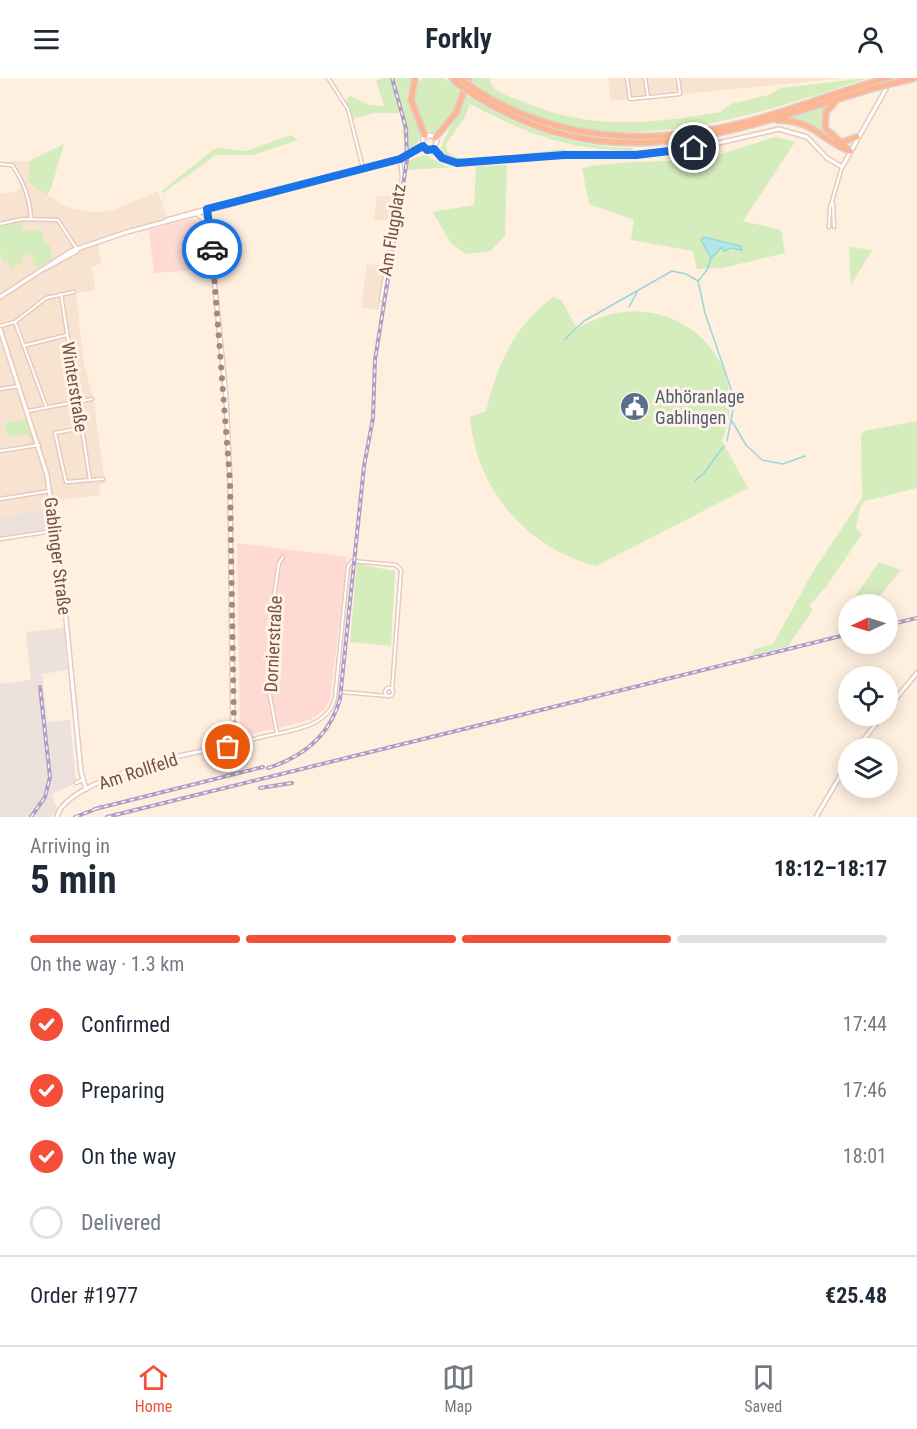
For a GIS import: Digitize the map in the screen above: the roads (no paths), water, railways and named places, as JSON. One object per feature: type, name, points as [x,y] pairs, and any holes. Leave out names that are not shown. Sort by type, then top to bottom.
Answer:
[{"type":"highway","points":[[420,78],[414,80],[411,103],[425,136]]},
{"type":"highway","points":[[435,138],[456,113],[469,78]]},
{"type":"highway","points":[[475,92],[518,113],[563,129],[601,136],[648,138],[693,133],[742,123],[889,78]]},
{"type":"highway","points":[[455,80],[503,112],[539,128],[573,137],[610,142],[685,140],[774,120],[837,99],[915,78]]},
{"type":"highway","points":[[837,99],[826,112],[824,124],[830,135],[849,151]]},
{"type":"highway","points":[[774,120],[793,121],[810,126],[849,151]]},
{"type":"highway","points":[[841,142],[857,137]]},
{"type":"street","points":[[328,78],[348,109],[363,168]]},
{"type":"street","points":[[627,78],[630,99],[680,94],[678,78]]},
{"type":"street","points":[[645,78],[648,97]]},
{"type":"street","points":[[831,227],[832,201],[842,167],[886,89]]},
{"type":"street","points":[[434,149],[442,158],[457,163],[556,156],[636,155],[702,146],[783,129],[807,138],[827,158],[842,167]]},
{"type":"street","points":[[425,136],[435,138],[437,145],[434,149],[427,150],[423,146],[422,139],[425,136]]},
{"type":"street","points":[[0,296],[71,251],[206,209],[400,159],[423,146]]},
{"type":"street","name":"Am Flugplatz","points":[[381,300],[402,178],[400,159]]},
{"type":"street","points":[[0,164],[10,163],[24,185],[30,202],[31,219]]},
{"type":"street","points":[[165,221],[206,209]]},
{"type":"street","points":[[206,209],[228,444],[234,726],[237,737],[242,743]]},
{"type":"street","points":[[193,214],[202,216],[209,223]]},
{"type":"street","points":[[0,224],[31,219],[58,220],[77,250]]},
{"type":"street","points":[[0,328],[15,322],[36,304],[61,294],[74,292]]},
{"type":"street","name":"Winterstraße","points":[[61,294],[90,480]]},
{"type":"street","points":[[15,322],[46,406]]},
{"type":"street","name":"Gablinger Straße","points":[[0,328],[39,445],[50,491],[82,780],[86,789]]},
{"type":"street","points":[[23,346],[67,335]]},
{"type":"street","points":[[0,389],[19,386]]},
{"type":"street","points":[[28,411],[92,399]]},
{"type":"street","points":[[82,428],[55,434],[66,482],[103,479]]},
{"type":"street","points":[[0,451],[39,445]]},
{"type":"street","points":[[0,499],[50,491]]},
{"type":"street","points":[[0,540],[56,531]]},
{"type":"street","name":"Dornierstraße","points":[[277,733],[269,691],[274,639],[274,596],[279,563],[283,557]]},
{"type":"street","points":[[250,740],[237,737],[227,743],[229,748],[237,750],[242,743],[250,740],[318,721],[333,704],[348,566],[355,560],[396,566],[401,570],[392,695],[342,692]]},
{"type":"street","points":[[898,696],[917,673]]},
{"type":"street","points":[[388,696],[386,689],[392,679]]},
{"type":"street","points":[[372,695],[386,689],[392,690]]},
{"type":"street","points":[[865,738],[874,726]]},
{"type":"street","name":"Am Rollfeld","points":[[218,748],[227,743]]},
{"type":"street","name":"Am Rollfeld","points":[[57,817],[65,806],[86,789],[126,771],[218,748],[229,748]]},
{"type":"street","points":[[76,783],[82,780]]},
{"type":"street","points":[[816,817],[838,780]]},
{"type":"water","points":[[704,237],[741,246],[742,250],[731,248],[724,251],[722,247],[711,258],[701,240]]},
{"type":"waterway","points":[[698,281],[707,270],[711,258]]},
{"type":"waterway","points":[[564,340],[584,321],[672,271],[686,274],[698,281],[705,313],[732,392],[733,410],[727,441]]},
{"type":"waterway","points":[[629,307],[637,292]]},
{"type":"waterway","points":[[732,421],[746,445],[762,460],[783,464],[805,456]]},
{"type":"waterway","points":[[694,482],[704,473],[724,446]]},
{"type":"railway","points":[[268,768],[293,758],[313,743],[329,723],[340,699],[364,466],[373,418],[375,360],[407,160],[406,128],[392,78]]},
{"type":"railway","points":[[898,623],[917,618]]},
{"type":"railway","points":[[107,817],[838,637]]},
{"type":"railway","points":[[31,817],[45,797],[50,777],[40,687]]},
{"type":"railway","points":[[95,809],[263,767]]},
{"type":"railway","points":[[260,788],[292,783]]},
{"type":"railway","points":[[75,817],[101,807]]},
{"type":"place","name":"Abhöranlage Gablingen","points":[[634,406]]}]
